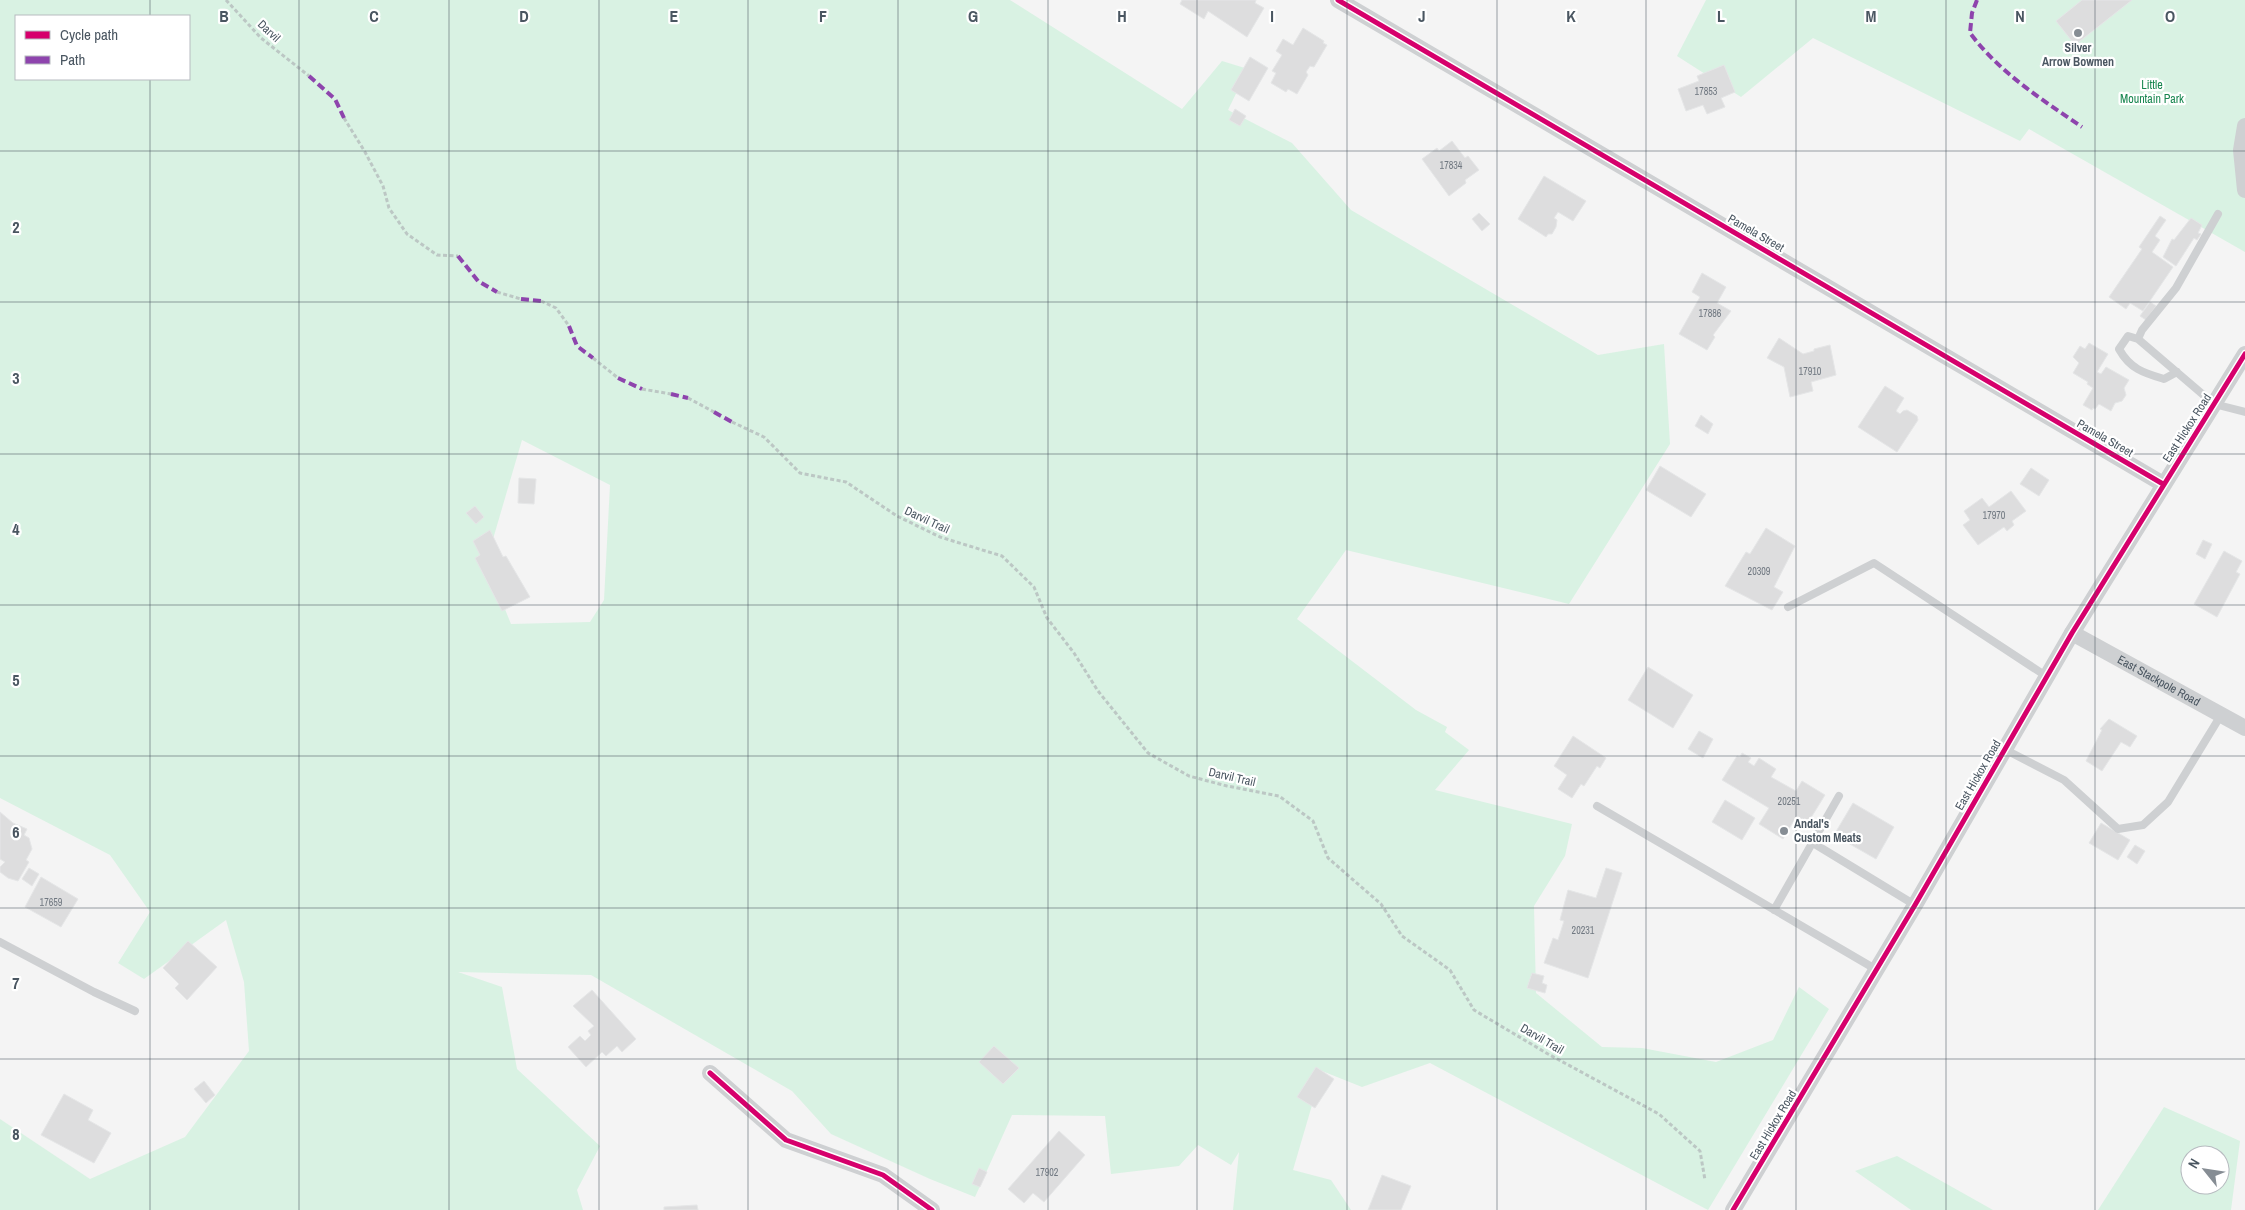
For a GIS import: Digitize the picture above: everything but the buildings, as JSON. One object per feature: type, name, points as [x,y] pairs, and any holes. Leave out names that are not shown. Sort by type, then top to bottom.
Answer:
[{"type":"street","name":"Pamela Street","points":[[1338,0],[2163,484]]},
{"type":"street","points":[[2245,126],[2241,150],[2245,190]]},
{"type":"street","name":"East Hickox Road","points":[[1733,1210],[1915,905],[2046,676],[2245,354]]},
{"type":"street","name":"East Stackpole Road","points":[[2072,633],[2245,728]]},
{"type":"street","points":[[710,1073],[786,1140],[884,1175],[932,1210]]},
{"type":"lane","points":[[2138,339],[2142,330],[2176,288],[2218,214]]},
{"type":"lane","points":[[2177,372],[2164,379],[2145,373],[2126,362],[2119,350],[2123,340],[2128,336],[2138,339],[2177,372],[2214,404],[2245,412]]},
{"type":"lane","points":[[1788,607],[1874,563],[2046,676]]},
{"type":"lane","points":[[2004,749],[2064,780],[2118,829],[2143,825],[2168,802],[2221,715]]},
{"type":"lane","points":[[1774,910],[1838,796]]},
{"type":"lane","points":[[1597,806],[1876,970]]},
{"type":"lane","points":[[1813,843],[1915,905]]},
{"type":"lane","points":[[0,942],[94,992],[135,1011]]},
{"type":"path","points":[[344,118],[378,177],[389,208],[407,234],[437,255],[458,256]]},
{"type":"path","points":[[497,292],[521,299]]},
{"type":"path","points":[[541,301],[556,308],[568,326]]},
{"type":"path","points":[[593,358],[618,378]]},
{"type":"path","points":[[642,389],[671,394]]},
{"type":"path","points":[[688,398],[714,412]]},
{"type":"green space","points":[[0,0],[1010,0],[1182,109],[1222,61],[1248,69],[1228,110],[1292,143],[1351,210],[1598,355],[1664,344],[1670,444],[1569,604],[1346,550],[1297,619],[1416,710],[1447,727],[1445,732],[1469,750],[1435,790],[1572,824],[1565,856],[1534,906],[1536,993],[1602,1047],[1642,1048],[1716,1062],[1773,1040],[1799,987],[1829,1009],[1708,1210],[1430,1063],[1362,1087],[1322,1071],[1293,1170],[1331,1180],[1351,1210],[1233,1210],[1239,1152],[1231,1165],[1198,1145],[1179,1166],[1111,1174],[1105,1116],[1012,1115],[975,1197],[930,1179],[831,1134],[792,1091],[591,975],[458,972],[502,987],[517,1069],[600,1146],[577,1190],[583,1210],[0,1210],[0,1119],[90,1179],[185,1137],[249,1051],[244,982],[226,920],[144,979],[118,963],[150,912],[110,855],[0,798]],"holes":[[[522,440],[610,485],[604,600],[590,622],[511,624],[486,563]]]},
{"type":"green space","name":"Little Mountain Park","points":[[1706,0],[2245,0],[2245,252],[2029,129],[2020,141],[1813,38],[1741,97],[1677,56]]},
{"type":"green space","points":[[2164,1107],[2240,1141],[2231,1210],[2098,1210]]},
{"type":"green space","points":[[1897,1156],[1993,1210],[1911,1210],[1855,1171]]},
{"type":"marked path","points":[[1977,0],[1972,13],[1970,33],[1994,61],[2022,85],[2082,127]]},
{"type":"marked path","points":[[309,76],[335,99],[344,118]]},
{"type":"marked path","points":[[458,256],[478,281],[497,292]]},
{"type":"marked path","points":[[521,299],[541,301]]},
{"type":"marked path","points":[[569,326],[577,346],[593,358]]},
{"type":"marked path","points":[[618,378],[642,389]]},
{"type":"marked path","points":[[671,394],[688,398]]},
{"type":"marked path","points":[[714,412],[732,422]]},
{"type":"cycle path","points":[[1338,0],[2163,484]]},
{"type":"cycle path","points":[[1733,1210],[1915,905],[2072,633],[2245,354]]},
{"type":"cycle path","points":[[710,1073],[786,1140],[883,1175],[932,1210]]},
{"type":"place","name":"Silver Arrow Bowmen","points":[[2078,33]]},
{"type":"place","name":"Andal's Custom Meats","points":[[1784,831]]}]
